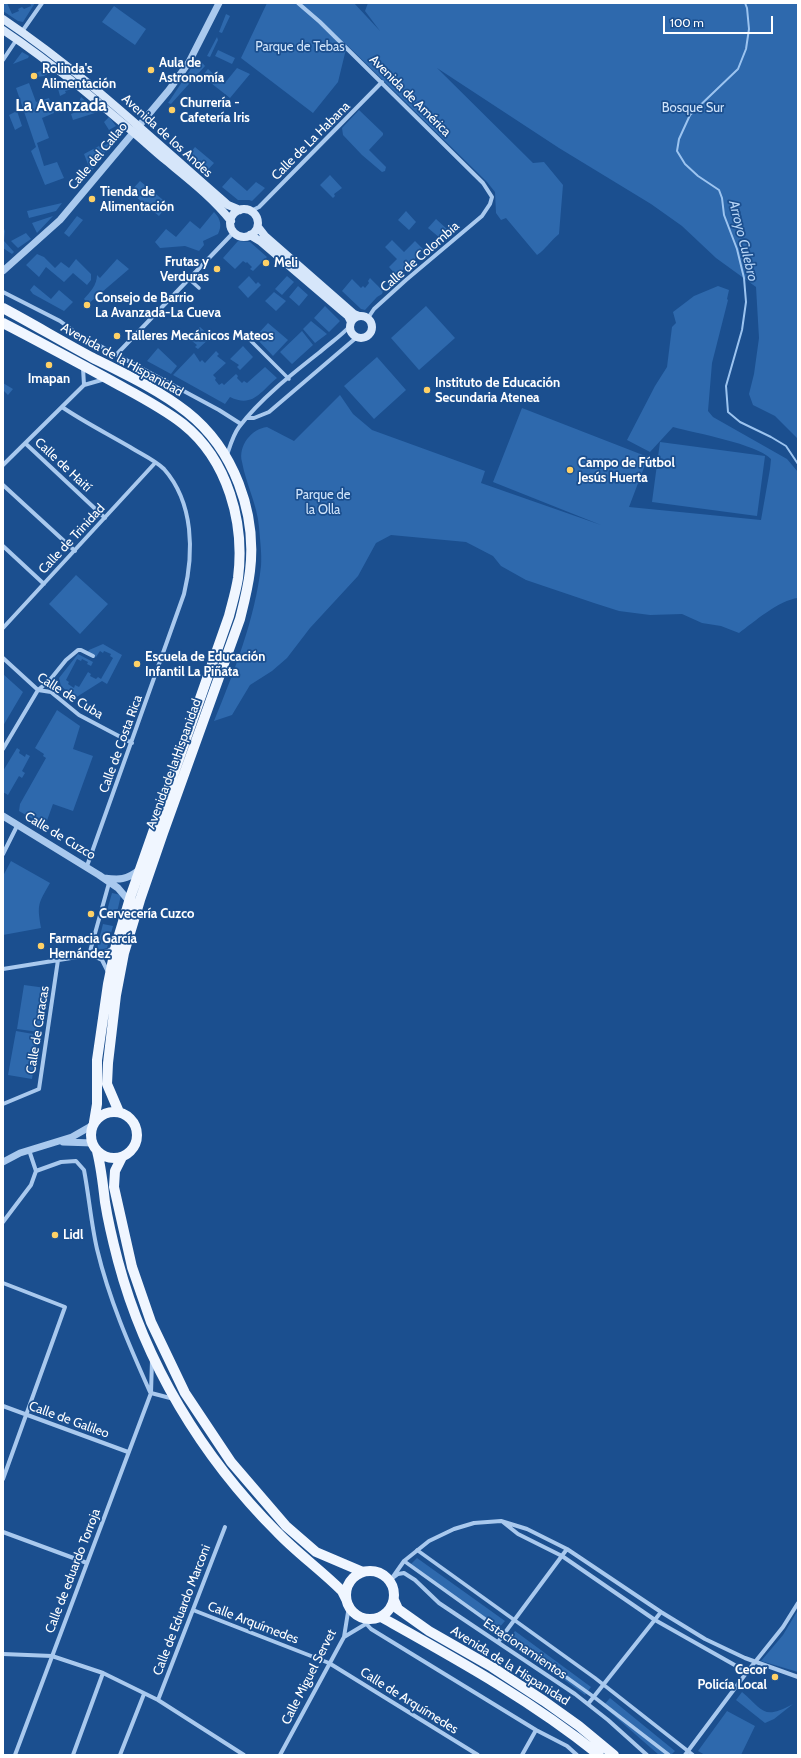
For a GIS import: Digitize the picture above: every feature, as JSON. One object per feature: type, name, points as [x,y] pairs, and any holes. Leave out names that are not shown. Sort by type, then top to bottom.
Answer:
[{"type":"main road","name":"Avenida de los Andes","points":[[3,20],[22,32],[76,73],[139,125],[228,205],[240,210]]},
{"type":"main road","name":"Avenida de los Andes","points":[[3,30],[49,62],[133,132],[216,204],[231,221]]},
{"type":"main road","points":[[240,210],[251,211],[257,218],[258,226],[265,236],[350,310],[359,316],[368,318],[372,324],[371,331],[365,337],[357,337],[351,332],[351,324],[348,316],[260,241],[250,235],[242,236],[234,232],[231,221],[232,216],[240,210]]},
{"type":"main road","points":[[250,235],[258,226]]},
{"type":"main road","name":"Avenida de la Hispanidad","points":[[3,308],[172,401],[206,429],[216,440],[227,458],[240,485],[249,529],[250,570],[240,619],[140,900],[123,958],[111,1027],[107,1084],[119,1112]]},
{"type":"main road","points":[[351,324],[359,316]]},
{"type":"main road","name":"Avenida de la Hispanidad","points":[[3,323],[170,414],[198,438],[216,462],[228,486],[235,513],[239,538],[238,578],[229,616],[139,870],[116,945],[97,1060],[97,1104],[94,1124]]},
{"type":"main road","points":[[95,1147],[109,1157],[122,1156],[129,1153],[134,1147],[138,1133],[132,1119],[126,1114],[119,1112],[105,1113],[94,1124],[91,1134],[118,1260],[138,1321],[152,1354],[176,1399],[222,1470],[249,1502],[277,1533],[342,1591],[348,1603],[370,1621],[391,1607],[394,1600],[394,1590],[390,1581],[382,1575],[373,1572],[363,1572],[316,1552],[286,1526],[231,1462],[185,1393],[151,1322],[132,1268],[114,1187],[116,1171],[122,1156]]},
{"type":"main road","points":[[348,1603],[347,1588],[353,1578],[363,1572]]},
{"type":"main road","name":"Avenida de la Hispanidad","points":[[394,1600],[398,1609],[429,1631],[492,1667],[544,1701],[579,1726],[614,1755]]},
{"type":"main road","name":"Avenida de la Hispanidad","points":[[370,1621],[495,1682],[537,1709],[598,1755]]},
{"type":"street","points":[[3,60],[42,3]]},
{"type":"street","name":"Calle del Callao","points":[[3,271],[60,220],[169,90],[189,62],[220,3]]},
{"type":"street","name":"Avenida de América","points":[[298,3],[320,22],[382,82],[483,183],[492,197],[486,212]]},
{"type":"street","name":"Calle de La Habana","points":[[251,211],[259,207],[382,82]]},
{"type":"street","name":"Calle de Colombia","points":[[368,318],[374,309],[406,280],[486,212]]},
{"type":"street","points":[[116,355],[234,232]]},
{"type":"street","points":[[189,279],[199,288]]},
{"type":"street","name":"Avenida de la Hispanidad","points":[[3,292],[60,321],[76,333],[219,410],[241,424]]},
{"type":"street","points":[[227,458],[232,438],[253,410],[288,379],[344,334],[351,324]]},
{"type":"street","points":[[244,334],[288,379]]},
{"type":"street","points":[[248,418],[254,418],[269,412],[357,337]]},
{"type":"street","points":[[80,364],[84,373],[84,385]]},
{"type":"street","points":[[3,465],[84,385],[107,379]]},
{"type":"street","name":"Calle de Costa Rica","points":[[62,407],[155,463],[164,470],[185,506],[191,541],[188,578],[179,612],[87,866]]},
{"type":"street","name":"Calle de Haití","points":[[25,442],[105,518]]},
{"type":"street","name":"Calle de Trinidad","points":[[3,628],[76,551],[155,463]]},
{"type":"street","points":[[3,485],[76,551]]},
{"type":"street","points":[[3,546],[44,584]]},
{"type":"street","points":[[3,749],[38,690],[49,681],[66,660],[78,650],[82,650],[93,656]]},
{"type":"street","name":"Calle de Cuba","points":[[3,658],[38,690],[51,692],[78,715],[132,743]]},
{"type":"street","name":"Calle de Cuzco","points":[[3,816],[87,866],[121,892],[129,901]]},
{"type":"street","points":[[3,854],[18,824]]},
{"type":"street","points":[[89,955],[107,881],[131,877],[139,870]]},
{"type":"street","points":[[3,969],[108,951],[116,945]]},
{"type":"street","points":[[89,955],[102,960],[110,975]]},
{"type":"street","name":"Calle de Caracas","points":[[3,1104],[39,1088],[58,960]]},
{"type":"street","points":[[3,1162],[20,1153],[72,1137],[94,1124]]},
{"type":"street","points":[[53,1142],[95,1147]]},
{"type":"street","points":[[3,1222],[31,1185],[36,1170],[29,1150]]},
{"type":"street","points":[[36,1170],[62,1162],[76,1161],[84,1170],[97,1247],[110,1293],[127,1341],[151,1393],[176,1399]]},
{"type":"street","points":[[3,1283],[65,1307],[3,1479]]},
{"type":"street","name":"Calle de eduardo Torroja","points":[[15,1755],[151,1393],[152,1354]]},
{"type":"street","name":"Calle de Galileo","points":[[3,1406],[26,1416],[128,1452]]},
{"type":"street","points":[[501,1521],[518,1534],[562,1556],[655,1620],[747,1672]]},
{"type":"street","points":[[390,1581],[404,1561],[429,1541],[454,1529],[474,1523],[501,1521],[527,1529],[567,1549],[661,1612],[705,1638],[745,1658],[798,1677]]},
{"type":"street","name":"Calle de Eduardo Marconi","points":[[158,1700],[225,1527]]},
{"type":"street","points":[[3,1532],[87,1564]]},
{"type":"street","points":[[498,1642],[567,1549]]},
{"type":"street","points":[[417,1550],[604,1684],[686,1753],[693,1755]]},
{"type":"street","points":[[404,1561],[594,1697],[669,1755]]},
{"type":"street","name":"Estacionamientos","points":[[390,1581],[398,1574],[404,1574],[415,1580],[439,1603],[588,1704],[647,1755]]},
{"type":"street","name":"Calle Miguel Servet","points":[[280,1755],[344,1637],[348,1603]]},
{"type":"street","points":[[686,1753],[747,1672],[783,1628],[798,1603]]},
{"type":"street","name":"Calle Arquímedes","points":[[193,1610],[329,1663]]},
{"type":"street","points":[[588,1704],[661,1612]]},
{"type":"street","points":[[344,1637],[370,1621],[536,1730],[567,1746],[577,1755]]},
{"type":"street","points":[[3,1654],[52,1656],[104,1673],[158,1700],[244,1755]]},
{"type":"street","name":"Calle de Arquímedes","points":[[329,1663],[478,1755]]},
{"type":"street","points":[[73,1755],[104,1673]]},
{"type":"street","points":[[120,1755],[144,1694]]},
{"type":"street","points":[[522,1755],[536,1730]]},
{"type":"green space","points":[[3,3],[7,3],[12,14],[19,11],[18,9],[22,7],[24,9],[31,6],[30,3],[35,3],[23,22],[18,21],[3,11]]},
{"type":"green space","name":"Bosque Sur","points":[[267,3],[354,3],[380,31],[365,11],[368,3],[798,3],[798,439],[775,416],[753,405],[749,394],[754,374],[759,338],[756,287],[716,258],[682,226],[651,204],[559,148],[437,68],[533,163],[544,162],[563,185],[559,234],[537,255],[506,218],[501,220],[496,213],[495,192],[487,182],[347,45],[338,82],[313,113],[241,58]]},
{"type":"green space","points":[[114,6],[146,29],[135,45],[102,22]]},
{"type":"green space","points":[[226,14],[230,16],[222,33],[219,32]]},
{"type":"green space","points":[[217,37],[218,40],[210,57],[207,56]]},
{"type":"green space","points":[[218,50],[235,58],[232,64],[215,56]]},
{"type":"green space","points":[[22,52],[29,56],[28,58],[13,64]]},
{"type":"green space","points":[[198,58],[205,66],[171,104],[168,103]]},
{"type":"green space","points":[[47,68],[51,72],[44,76],[37,77],[36,73]]},
{"type":"green space","points":[[237,68],[250,74],[230,98],[202,76],[208,69],[224,84]]},
{"type":"green space","points":[[66,82],[72,89],[65,91],[66,93],[60,96],[57,85]]},
{"type":"green space","points":[[29,83],[36,102],[49,98],[54,113],[42,118],[49,138],[37,143],[44,166],[57,162],[64,178],[45,185],[31,151],[36,147],[16,88]]},
{"type":"green space","points":[[81,97],[98,112],[73,120],[71,114],[83,109],[79,102]]},
{"type":"green space","points":[[359,110],[383,133],[383,135],[369,150],[386,167],[385,171],[382,172],[362,155],[343,135],[342,128]]},
{"type":"green space","points":[[17,111],[22,126],[15,130],[9,115]]},
{"type":"green space","points":[[109,117],[116,126],[109,130],[104,122]]},
{"type":"green space","points":[[117,130],[122,132],[110,150],[102,146],[108,144],[111,139],[109,134]]},
{"type":"green space","points":[[99,146],[106,151],[91,172],[84,154]]},
{"type":"green space","points":[[195,147],[214,163],[205,173],[187,157]]},
{"type":"green space","points":[[330,175],[342,188],[334,194],[335,196],[333,198],[320,185]]},
{"type":"green space","points":[[231,177],[247,191],[256,182],[265,188],[252,201],[238,200],[222,187]]},
{"type":"green space","points":[[140,181],[168,204],[159,216],[130,192]]},
{"type":"green space","points":[[62,203],[56,211],[29,218],[27,211]]},
{"type":"green space","points":[[406,211],[416,222],[409,230],[398,220]]},
{"type":"green space","points":[[214,212],[220,225],[218,234],[203,241],[204,245],[199,251],[185,246],[160,248],[155,242],[166,229],[176,237],[190,221],[200,229]]},
{"type":"green space","points":[[53,216],[37,233],[32,223]]},
{"type":"green space","points":[[77,216],[83,220],[69,237],[64,233]]},
{"type":"green space","points":[[436,219],[448,230],[440,238],[428,228]]},
{"type":"green space","points":[[3,227],[5,231],[4,241],[14,252],[12,254],[3,248]]},
{"type":"green space","points":[[26,233],[31,239],[18,248],[11,241]]},
{"type":"green space","points":[[392,240],[404,252],[415,241],[424,250],[397,276],[389,267],[397,259],[385,247]]},
{"type":"green space","points":[[238,241],[250,242],[267,257],[253,271],[250,269],[252,267],[247,262],[246,263],[243,261],[235,269],[223,258]]},
{"type":"green space","points":[[37,254],[44,257],[55,268],[61,262],[69,268],[76,259],[91,274],[91,280],[87,285],[73,273],[64,282],[46,267],[39,277],[26,265]]},
{"type":"green space","points":[[117,259],[129,269],[88,304],[84,299],[91,291],[97,279],[97,275],[100,278]]},
{"type":"green space","points":[[249,276],[256,284],[258,282],[261,285],[248,298],[238,287]]},
{"type":"green space","points":[[287,276],[294,282],[282,295],[275,289]]},
{"type":"green space","points":[[370,278],[383,291],[382,294],[377,297],[365,310],[361,309],[342,291],[352,279],[361,288],[363,286],[365,288],[369,283],[368,281]]},
{"type":"green space","points":[[34,285],[51,299],[59,290],[73,302],[64,311],[33,294],[30,290]]},
{"type":"green space","points":[[298,286],[308,295],[299,306],[289,297]]},
{"type":"green space","name":"Parque de la Olla","points":[[718,286],[729,290],[728,300],[712,363],[708,411],[713,417],[787,459],[798,472],[798,598],[775,607],[739,633],[721,626],[702,623],[682,614],[650,615],[619,611],[594,603],[526,580],[501,566],[493,556],[466,542],[391,535],[376,543],[358,576],[310,628],[287,658],[272,671],[250,685],[232,715],[214,721],[243,645],[254,606],[261,566],[261,547],[258,519],[241,456],[244,444],[256,431],[267,427],[294,441],[340,395],[353,414],[372,430],[485,471],[481,483],[601,525],[493,482],[522,408],[648,457],[629,507],[761,520],[771,459],[764,454],[740,444],[673,427],[650,452],[627,440],[655,386],[667,367],[672,327],[676,323],[673,312],[694,296]]},
{"type":"green space","points":[[274,292],[286,301],[276,311],[265,301]]},
{"type":"green space","points":[[325,306],[340,321],[329,332],[314,318]]},
{"type":"green space","points":[[426,306],[455,338],[419,370],[391,338]]},
{"type":"green space","points":[[311,321],[327,334],[315,343],[303,329]]},
{"type":"green space","points":[[268,323],[288,340],[273,356],[255,337]]},
{"type":"green space","points":[[200,327],[211,337],[198,349],[195,347],[197,345],[188,338]]},
{"type":"green space","points":[[302,331],[313,345],[292,364],[280,352]]},
{"type":"green space","points":[[243,346],[253,357],[240,370],[237,367],[239,365],[230,359]]},
{"type":"green space","points":[[158,348],[177,366],[171,374],[147,361]]},
{"type":"green space","points":[[216,351],[219,354],[217,356],[226,363],[213,375],[219,385],[222,383],[224,385],[236,374],[238,376],[237,378],[242,383],[244,381],[247,383],[265,367],[277,378],[261,393],[250,400],[238,400],[230,397],[225,404],[173,375],[194,353],[200,362],[202,360],[205,363]]},
{"type":"green space","points":[[377,357],[406,390],[374,419],[344,386]]},
{"type":"green space","points":[[3,383],[13,389],[8,395],[3,390]]},
{"type":"green space","points":[[660,442],[765,456],[757,516],[652,502]]},
{"type":"green space","points":[[76,575],[108,604],[80,634],[49,604]]},
{"type":"green space","points":[[103,644],[122,655],[107,684],[102,681],[75,698],[61,686],[59,678],[78,654],[93,662],[91,666],[87,664],[88,662],[82,659],[81,661],[77,659],[66,680],[69,682],[68,684],[74,688],[75,685],[79,687],[88,672],[91,674],[90,676],[96,679],[98,677],[101,679],[113,658],[110,656],[111,654],[104,651],[103,653],[100,651],[96,657],[88,652],[89,650]]},
{"type":"green space","points":[[3,674],[23,692],[3,726]]},
{"type":"green space","points":[[57,710],[80,726],[73,749],[93,756],[73,811],[53,804],[45,826],[19,811],[20,804],[46,758],[43,756],[44,754],[35,748]]},
{"type":"green space","points":[[17,748],[20,750],[19,753],[25,757],[26,754],[30,756],[22,771],[25,773],[22,778],[19,776],[8,795],[3,792],[3,771]]},
{"type":"green space","points":[[11,861],[50,883],[41,900],[39,909],[41,928],[3,935],[3,876]]},
{"type":"green space","points":[[112,893],[121,895],[116,917],[106,914]]},
{"type":"green space","points":[[103,924],[113,926],[107,948],[100,950],[97,948]]},
{"type":"green space","points":[[24,985],[46,988],[39,1032],[17,1029]]},
{"type":"green space","points":[[16,1031],[39,1035],[32,1079],[8,1075]]},
{"type":"green space","points":[[417,1558],[505,1621],[498,1629],[409,1566]]},
{"type":"green space","points":[[798,1610],[798,1672],[761,1661],[783,1635]]},
{"type":"green space","points":[[515,1631],[591,1687],[585,1695],[509,1639]]},
{"type":"green space","points":[[742,1692],[764,1711],[775,1712],[793,1704],[774,1719],[765,1723],[736,1700]]},
{"type":"green space","points":[[610,1698],[675,1751],[671,1755],[659,1755],[603,1706]]},
{"type":"green space","points":[[727,1711],[755,1726],[741,1755],[705,1755],[698,1751]]},
{"type":"waterway","name":"Arroyo Culebro","points":[[745,3],[747,8],[749,29],[746,49],[738,69],[690,115],[679,139],[677,151],[685,164],[698,176],[719,190],[722,198],[724,215],[737,249],[744,278],[746,302],[742,330],[726,386],[728,412],[740,422],[786,446],[798,464]]},
{"type":"place","name":"Aula de Astronomía","points":[[151,70]]},
{"type":"place","name":"Rolinda's Alimentación","points":[[34,76]]},
{"type":"place","name":"Churrería - Cafetería Iris","points":[[172,110]]},
{"type":"place","name":"Tienda de Alimentación","points":[[92,199]]},
{"type":"place","name":"Meli","points":[[266,263]]},
{"type":"place","name":"Frutas y Verduras","points":[[217,269]]},
{"type":"place","name":"Consejo de Barrio La Avanzada-La Cueva","points":[[87,305]]},
{"type":"place","name":"Talleres Mecánicos Mateos","points":[[117,336]]},
{"type":"place","name":"Imapan","points":[[49,365]]},
{"type":"place","name":"Instituto de Educación Secundaria Atenea","points":[[427,390]]},
{"type":"place","name":"Campo de Fútbol Jesús Huerta","points":[[570,470]]},
{"type":"place","name":"Escuela de Educación Infantil La Piñata","points":[[137,664]]},
{"type":"place","name":"Cervecería Cuzco","points":[[91,914]]},
{"type":"place","name":"Farmacia García Hernández","points":[[41,946]]},
{"type":"place","name":"Lidl","points":[[55,1235]]},
{"type":"place","name":"Cecor Policía Local","points":[[775,1677]]},
{"type":"district","name":"La Avanzada","points":[[61,106]]},
{"type":"park label","name":"Parque de Tebas","points":[[300,47]]}]
